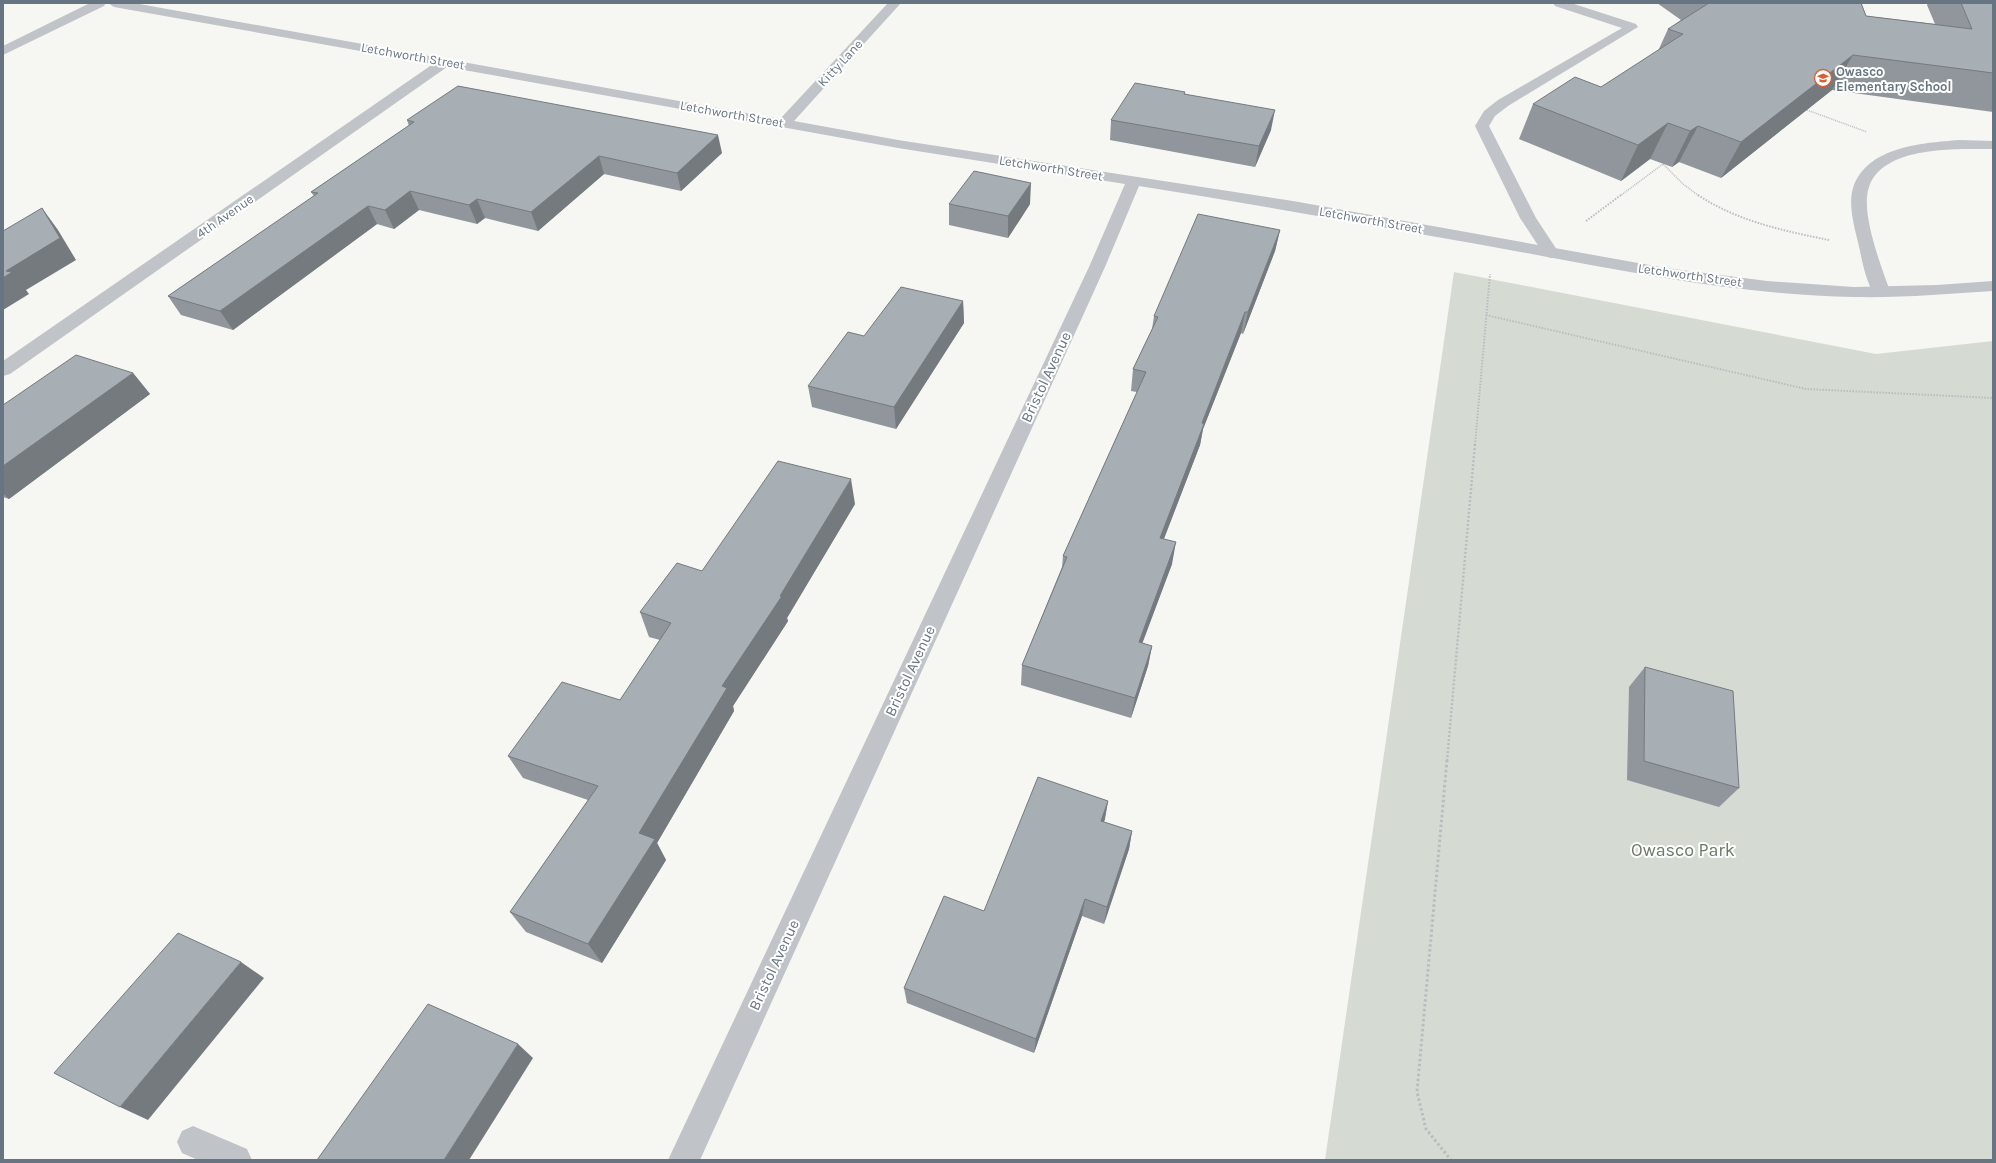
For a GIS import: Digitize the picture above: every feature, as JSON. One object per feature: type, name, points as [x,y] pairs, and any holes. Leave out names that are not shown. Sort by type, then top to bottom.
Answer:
[{"type":"street","points":[[3,51],[100,3]]},
{"type":"street","name":"Letchworth Street","points":[[114,3],[898,144],[1293,206],[1666,273],[1767,286],[1854,292],[1937,290],[1993,286]]},
{"type":"street","name":"Kitty Lane","points":[[784,123],[895,3]]},
{"type":"street","points":[[1551,253],[1528,218],[1486,137],[1482,126],[1489,114],[1503,103],[1632,27],[1559,3]]},
{"type":"street","name":"4th Avenue","points":[[3,370],[446,62]]},
{"type":"street","points":[[1881,291],[1865,243],[1860,202],[1860,188],[1866,175],[1880,164],[1897,154],[1919,148],[1959,144],[1993,145]]},
{"type":"street","name":"Bristol Avenue","points":[[684,1160],[1091,281],[1134,181]]},
{"type":"street","points":[[193,1142],[236,1160]]},
{"type":"path","points":[[1807,110],[1869,132]]},
{"type":"path","points":[[1586,221],[1663,164],[1683,184],[1708,201],[1740,217],[1784,231],[1831,241]]},
{"type":"path","points":[[1451,1160],[1426,1129],[1417,1092],[1491,268]]},
{"type":"path","points":[[1486,315],[1806,390],[1993,398]]},
{"type":"green space","name":"Owasco Park","points":[[1454,272],[1876,354],[1993,341],[1993,1160],[1325,1160]]},
{"type":"building","points":[[1709,3],[1861,3],[1866,16],[1972,29],[1961,3],[1993,3],[1993,73],[1853,55],[1741,142],[1698,126],[1690,131],[1668,123],[1638,145],[1533,104],[1575,77],[1601,87],[1683,34],[1668,29]]},
{"type":"building","points":[[1135,83],[1185,92],[1184,94],[1275,110],[1259,146],[1111,120]]},
{"type":"building","points":[[458,86],[718,135],[677,173],[599,156],[531,212],[477,199],[469,205],[410,191],[385,210],[368,206],[220,311],[168,296],[318,193],[311,192],[414,122],[407,120]]},
{"type":"building","points":[[974,171],[1031,183],[1008,216],[949,204]]},
{"type":"building","points":[[42,208],[60,238],[6,271],[12,272],[3,278],[3,231]]},
{"type":"building","points":[[1198,214],[1280,230],[1248,312],[1245,312],[1160,538],[1176,542],[1139,642],[1152,646],[1135,698],[1022,665],[1067,557],[1063,556],[1146,372],[1133,369],[1158,317],[1154,316]]},
{"type":"building","points":[[901,287],[963,301],[894,407],[808,386],[848,332],[864,336]]},
{"type":"building","points":[[76,355],[133,373],[3,466],[3,405]]},
{"type":"building","points":[[778,461],[851,479],[780,596],[782,596],[722,686],[727,688],[639,833],[655,839],[588,944],[510,912],[598,786],[508,756],[562,682],[620,700],[671,623],[640,612],[677,563],[702,571]]},
{"type":"building","points":[[1645,667],[1733,691],[1739,788],[1644,761]]},
{"type":"building","points":[[1038,777],[1108,801],[1101,821],[1132,831],[1107,907],[1085,899],[1036,1039],[904,988],[944,896],[984,911]]},
{"type":"building","points":[[178,933],[241,962],[120,1107],[54,1073]]},
{"type":"building","points":[[428,1004],[518,1044],[444,1160],[317,1160]]},
{"type":"place","name":"Owasco Elementary School","points":[[1823,78]]}]
